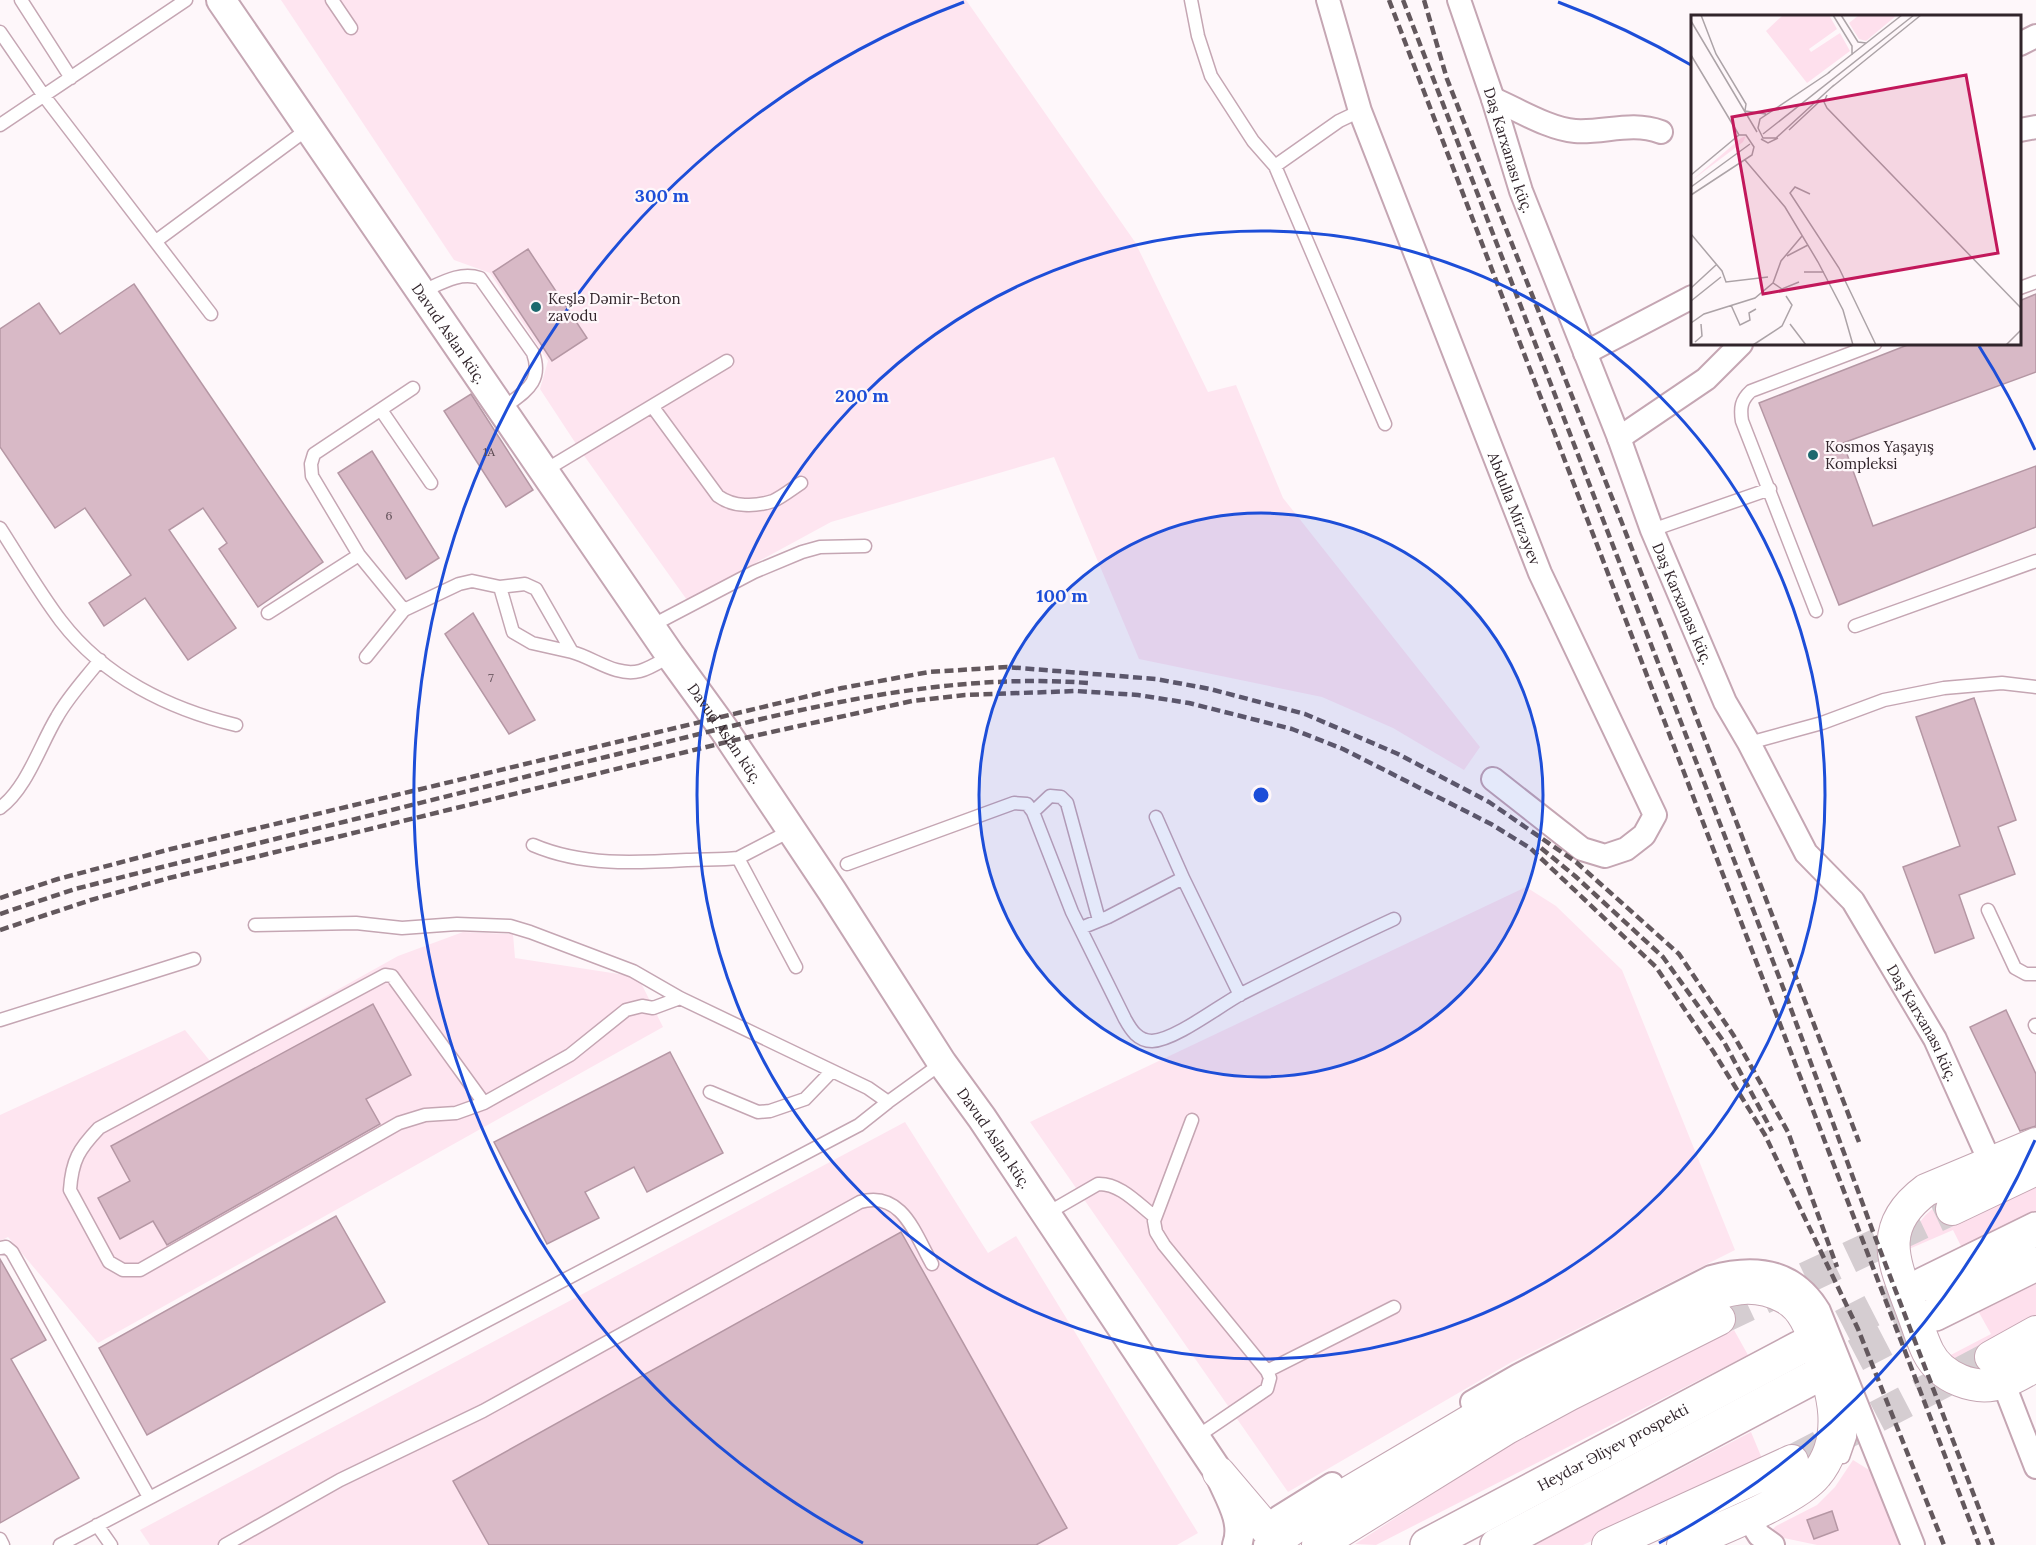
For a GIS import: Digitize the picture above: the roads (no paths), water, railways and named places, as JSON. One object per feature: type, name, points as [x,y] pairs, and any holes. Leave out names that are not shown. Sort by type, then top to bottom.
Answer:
[{"type":"highway","points":[[1924,1284],[2036,1229]]},
{"type":"highway","points":[[1935,1314],[2036,1264]]},
{"type":"highway","name":"Heydər Əliyev prospekti","points":[[1427,1545],[1799,1348]]},
{"type":"highway","points":[[1497,1545],[1810,1379]]},
{"type":"main road","points":[[2036,1144],[1939,1184],[1915,1199],[1900,1217],[1893,1249],[1896,1267],[1928,1353],[1941,1369],[1955,1379],[1967,1383],[1991,1385],[1997,1370],[2036,1332]]},
{"type":"main road","points":[[1952,1209],[2036,1169]]},
{"type":"main road","points":[[1219,1473],[1275,1544],[1316,1512],[1492,1408],[1697,1302],[1718,1292],[1734,1288],[1767,1290],[1785,1297],[1797,1307],[1811,1330],[1830,1381],[1835,1413],[1829,1452],[1811,1481],[1757,1522],[1683,1545]]},
{"type":"main road","points":[[1321,1542],[1507,1428],[1719,1319]]},
{"type":"main road","points":[[1997,1370],[2036,1365]]},
{"type":"main road","points":[[1608,1545],[1792,1461]]},
{"type":"street","name":"Davud Aslan küç.","points":[[221,0],[501,410],[723,728],[832,891],[942,1063],[982,1118],[1219,1473],[1236,1512],[1240,1533],[1237,1545]]},
{"type":"street","name":"Abdulla Mirzəyev","points":[[1328,0],[1360,111],[1539,573],[1655,815],[1644,835],[1626,849],[1605,856],[1582,849],[1493,779]]},
{"type":"street","name":"Daş Karxanası küç.","points":[[1459,0],[1521,191],[1619,438],[1652,530],[1725,702],[1806,853],[1853,902],[1935,1039],[1991,1164]]},
{"type":"street","points":[[2021,43],[2036,36]]},
{"type":"street","points":[[1493,99],[1557,127],[1573,131],[1632,127],[1649,128],[1661,132]]},
{"type":"street","points":[[2021,130],[2036,128]]},
{"type":"street","points":[[1585,353],[1691,298]]},
{"type":"street","points":[[1619,438],[1706,379],[1740,345]]},
{"type":"street","points":[[1275,1544],[1273,1531],[1275,1522],[1287,1511],[1519,1375],[1680,1292],[1719,1275],[1743,1270],[1770,1272],[1784,1277],[1804,1290],[1818,1311],[1913,1545]]},
{"type":"street","points":[[1997,1370],[2036,1467]]},
{"type":"street","points":[[1757,1522],[1763,1539],[1773,1545]]},
{"type":"lane","points":[[21,0],[71,78]]},
{"type":"lane","points":[[0,125],[186,0]]},
{"type":"lane","points":[[332,0],[351,28]]},
{"type":"lane","points":[[1191,0],[1198,36],[1211,76],[1253,141],[1275,165],[1385,424]]},
{"type":"lane","points":[[0,32],[44,96],[211,314]]},
{"type":"lane","points":[[1275,165],[1339,121],[1360,111]]},
{"type":"lane","points":[[156,241],[309,128]]},
{"type":"lane","points":[[421,292],[458,276],[473,276],[480,279],[532,353],[537,364],[537,374],[532,385],[501,410]]},
{"type":"lane","points":[[2021,287],[2036,282]]},
{"type":"lane","points":[[1816,611],[1742,421],[1740,409],[1744,397],[1751,391],[1872,345]]},
{"type":"lane","points":[[544,471],[727,361]]},
{"type":"lane","points":[[404,610],[358,555],[312,476],[311,464],[314,454],[412,388]]},
{"type":"lane","points":[[651,406],[718,496],[727,503],[740,505],[772,501],[801,483]]},
{"type":"lane","points":[[381,410],[431,483]]},
{"type":"lane","points":[[1652,530],[1770,489]]},
{"type":"lane","points":[[0,528],[62,622],[100,660],[141,690],[202,717],[236,725]]},
{"type":"lane","points":[[651,626],[754,572],[802,552],[820,548],[865,546]]},
{"type":"lane","points":[[268,613],[358,555]]},
{"type":"lane","points":[[1856,626],[2036,561]]},
{"type":"lane","points":[[366,657],[404,610],[459,584],[472,581],[500,587],[525,584],[536,589],[572,652]]},
{"type":"lane","points":[[500,587],[513,632],[532,642],[588,656],[610,667],[627,672],[646,669],[670,655]]},
{"type":"lane","points":[[0,808],[9,801],[37,757],[57,715],[100,660]]},
{"type":"lane","points":[[1749,743],[1822,723],[1884,700],[1944,688],[2002,683],[2036,687]]},
{"type":"lane","points":[[1034,812],[1050,796],[1061,797],[1067,803],[1099,920]]},
{"type":"lane","points":[[847,864],[1014,803],[1027,804],[1034,812],[1072,912],[1125,1019],[1140,1039],[1152,1041],[1167,1037],[1240,994],[1336,945],[1394,919]]},
{"type":"lane","points":[[1156,817],[1240,994]]},
{"type":"lane","points":[[533,845],[560,855],[604,861],[656,862],[738,858],[790,831]]},
{"type":"lane","points":[[738,858],[796,967]]},
{"type":"lane","points":[[1081,928],[1183,878]]},
{"type":"lane","points":[[1988,910],[2015,968],[2026,974],[2036,975]]},
{"type":"lane","points":[[255,924],[356,923],[402,928],[457,924],[510,926],[612,962],[660,985],[680,998],[868,1088],[888,1102]]},
{"type":"lane","points":[[0,1020],[194,959]]},
{"type":"lane","points":[[484,1103],[392,976],[385,975],[99,1128],[80,1149],[70,1178],[70,1190],[109,1262],[123,1270],[140,1270],[399,1123],[425,1115],[456,1113],[484,1103],[570,1055],[626,1010],[642,1006],[653,1008],[680,998]]},
{"type":"lane","points":[[60,1545],[859,1125],[942,1063]]},
{"type":"lane","points":[[710,1092],[758,1112],[770,1111],[805,1099],[832,1071]]},
{"type":"lane","points":[[1192,1120],[1155,1217],[1156,1232],[1164,1245],[1267,1371],[1270,1378],[1267,1389],[1195,1438]]},
{"type":"lane","points":[[1046,1214],[1098,1184],[1105,1183],[1121,1191],[1155,1217]]},
{"type":"lane","points":[[225,1545],[340,1480],[483,1411],[860,1202],[871,1199],[887,1201],[901,1211],[932,1264]]},
{"type":"lane","points":[[0,1248],[6,1247],[12,1252],[149,1497]]},
{"type":"lane","points":[[1267,1371],[1395,1307]]},
{"type":"lane","points":[[1838,1465],[1847,1446],[1852,1423],[1852,1404],[1848,1385]]},
{"type":"lane","points":[[1714,1545],[1757,1522]]},
{"type":"lane","points":[[97,1525],[111,1545]]},
{"type":"lane","points":[[0,1539],[3,1545]]},
{"type":"tunnel","points":[[1719,1319],[1952,1209]]},
{"type":"tunnel","points":[[1799,1348],[1924,1284]]},
{"type":"tunnel","points":[[1812,1378],[1935,1314]]},
{"type":"tunnel","points":[[1792,1461],[1991,1357]]},
{"type":"railway","points":[[1389,0],[1979,1545]]},
{"type":"railway","points":[[1403,0],[1784,990],[1872,1229],[1993,1545]]},
{"type":"railway","points":[[1424,0],[1447,79],[1622,523],[1859,1142]]},
{"type":"railway","points":[[0,898],[58,879],[171,849],[842,688],[929,672],[1007,667],[1156,679],[1210,689],[1305,714],[1398,754],[1489,802],[1576,862],[1679,954],[1734,1036],[1788,1132],[1837,1267]]},
{"type":"railway","points":[[0,914],[75,889],[795,711],[911,690],[970,684],[1029,681],[1088,683]]},
{"type":"railway","points":[[0,930],[91,900],[169,878],[731,741],[912,701],[965,695],[1076,691],[1138,695],[1189,703],[1292,729],[1343,749],[1491,824],[1530,848],[1656,967],[1713,1051],[1765,1135],[1858,1329],[1944,1545]]},
{"type":"railway","points":[[1541,848],[1663,957],[1724,1042],[1772,1131]]},
{"type":"place","name":"Keşlə Dəmir-Beton zavodu","points":[[536,307]]},
{"type":"place","name":"Kosmos Yaşayış Kompleksi","points":[[1813,455]]}]
